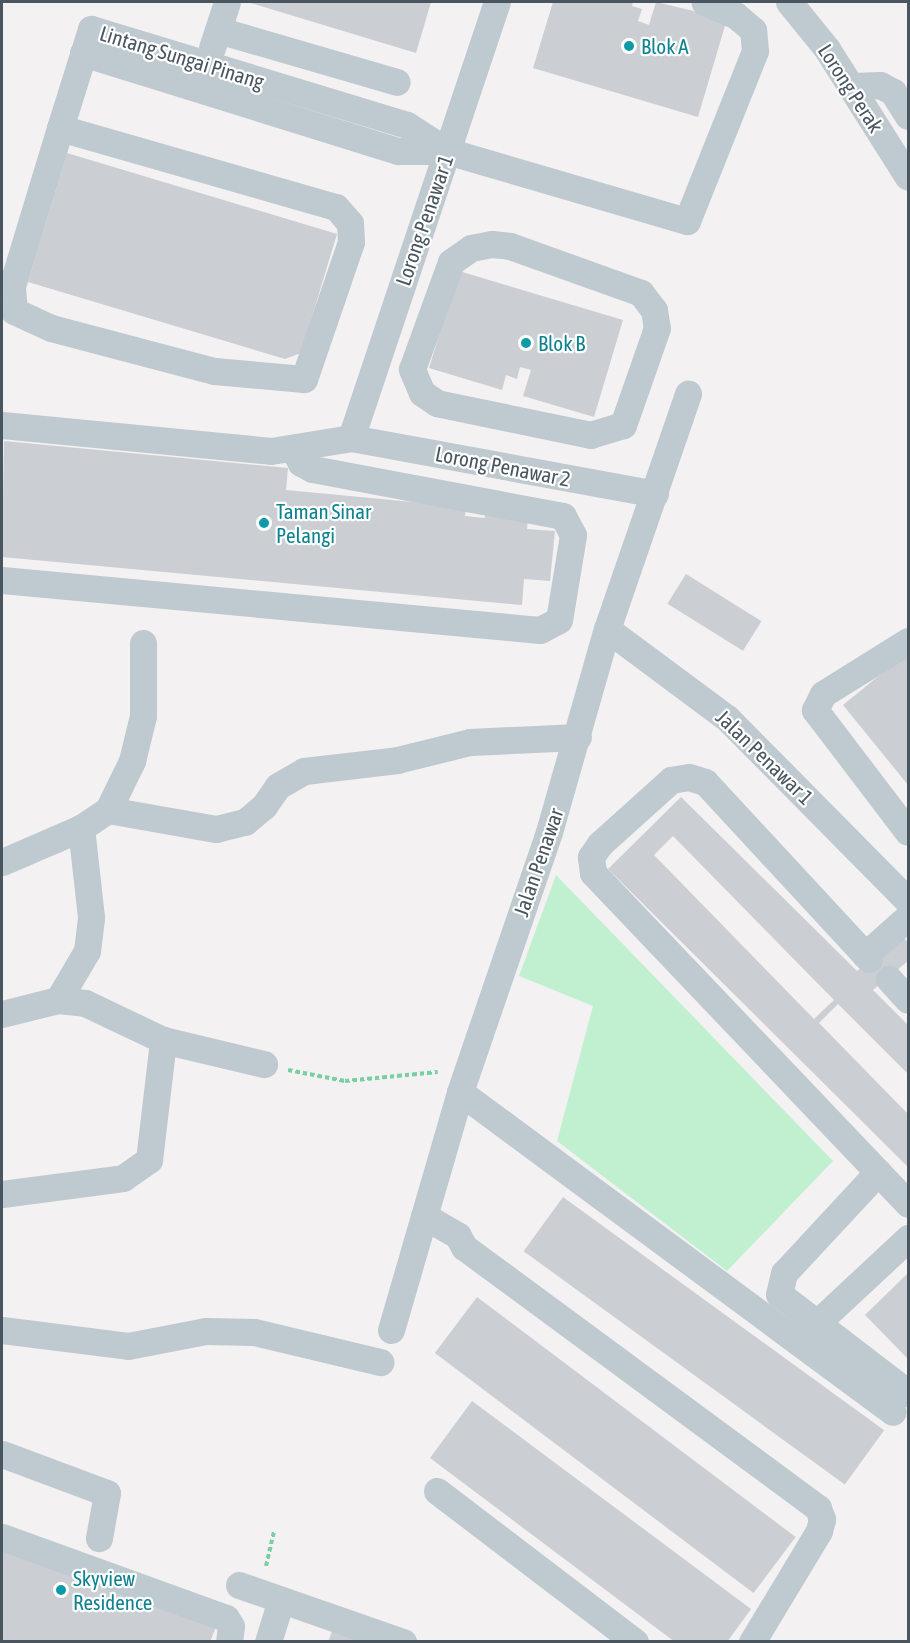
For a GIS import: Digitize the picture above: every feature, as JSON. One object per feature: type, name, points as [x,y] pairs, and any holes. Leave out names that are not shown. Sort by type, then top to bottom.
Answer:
[{"type":"street","points":[[203,77],[227,2]]},
{"type":"street","name":"Lorong Penawar 1","points":[[351,438],[497,2]]},
{"type":"street","name":"Lintang Sungai Pinang","points":[[60,128],[91,29],[203,77],[407,125],[447,151],[687,221],[755,51],[753,30],[735,15],[705,2]]},
{"type":"street","name":"Lorong Perak","points":[[789,2],[852,86],[909,177]]},
{"type":"street","points":[[218,30],[397,82]]},
{"type":"street","points":[[852,86],[880,85],[893,92],[909,116]]},
{"type":"street","points":[[60,128],[336,207],[350,223],[351,242],[304,379],[214,371],[51,328],[14,311],[12,286],[60,128]]},
{"type":"street","points":[[492,244],[510,246],[641,293],[654,310],[657,328],[623,425],[613,431],[591,435],[437,403],[422,393],[412,369],[430,314],[451,262],[471,248],[492,244]]},
{"type":"street","points":[[397,300],[430,314]]},
{"type":"street","name":"Jalan Penawar","points":[[391,1330],[463,1083],[578,737],[608,629],[688,394]]},
{"type":"street","points":[[2,425],[271,451],[294,450],[351,438]]},
{"type":"street","name":"Lorong Penawar 2","points":[[351,438],[655,494]]},
{"type":"street","points":[[2,580],[540,630],[559,620],[573,536],[563,516],[312,469],[301,463],[294,450]]},
{"type":"street","name":"Jalan Penawar 1","points":[[608,629],[727,718],[909,901]]},
{"type":"street","points":[[909,641],[823,694],[815,710],[909,832]]},
{"type":"street","points":[[2,862],[81,828],[108,810],[132,761],[143,716],[143,643]]},
{"type":"street","points":[[108,810],[216,829],[245,822],[264,806],[278,786],[304,771],[397,760],[470,742],[578,737]]},
{"type":"street","points":[[909,916],[867,957],[705,782],[689,777],[671,780],[600,844],[591,857],[593,873],[909,1204]]},
{"type":"street","points":[[58,1000],[87,951],[91,917],[81,828]]},
{"type":"street","points":[[2,1014],[58,1000],[85,1003],[163,1040],[264,1064]]},
{"type":"street","points":[[2,1194],[123,1178],[149,1160],[163,1040]]},
{"type":"street","points":[[463,1083],[901,1403]]},
{"type":"street","points":[[878,1172],[779,1283],[779,1294],[817,1323],[901,1403]]},
{"type":"street","points":[[422,1223],[451,1246],[464,1247],[818,1508],[822,1519],[819,1531],[752,1641]]},
{"type":"street","points":[[817,1323],[909,1238]]},
{"type":"street","points":[[2,1330],[128,1346],[206,1331],[254,1332],[380,1362]]},
{"type":"street","points":[[2,1454],[107,1493],[99,1538]]},
{"type":"street","points":[[437,1491],[635,1641]]},
{"type":"street","points":[[2,1537],[226,1618],[231,1626],[229,1641]]},
{"type":"street","points":[[239,1585],[404,1641]]},
{"type":"street","points":[[268,1641],[281,1600]]},
{"type":"path","points":[[264,1064],[345,1081],[436,1072],[463,1083]]},
{"type":"green space","points":[[556,875],[833,1161],[727,1271],[557,1141],[593,1006],[519,976]]},
{"type":"building","points":[[247,2],[431,2],[416,53]]},
{"type":"building","name":"Blok A","points":[[553,2],[633,2],[632,6],[642,9],[638,21],[649,25],[656,2],[727,19],[698,117],[533,68]]},
{"type":"building","points":[[67,153],[337,234],[301,353],[285,359],[28,282]]},
{"type":"building","name":"Blok B","points":[[459,271],[623,320],[594,417],[523,396],[531,370],[520,367],[517,379],[506,375],[502,390],[429,368]]},
{"type":"building","name":"Taman Sinar Pelangi","points":[[4,441],[288,468],[286,490],[466,507],[465,516],[485,518],[485,512],[528,516],[527,529],[555,531],[550,581],[524,579],[522,605],[2,557]]},
{"type":"building","points":[[686,574],[761,621],[743,651],[667,604]]},
{"type":"building","points":[[908,652],[908,785],[843,705]]},
{"type":"building","points":[[681,797],[857,971],[898,933],[908,942],[908,961],[873,990],[908,1025],[908,1074],[838,1004],[819,1023],[908,1114],[908,1167],[608,869]],"holes":[[[673,836],[834,1000],[814,1019],[654,855]]]},
{"type":"building","points":[[563,1197],[884,1430],[845,1485],[524,1251]]},
{"type":"building","points":[[908,1273],[908,1359],[865,1315]]},
{"type":"building","points":[[477,1297],[796,1537],[754,1593],[435,1353]]},
{"type":"building","points":[[472,1401],[751,1609],[727,1642],[675,1642],[430,1458]]},
{"type":"building","name":"Skyview Residence","points":[[2,1547],[217,1624],[210,1642],[2,1642]]},
{"type":"building","points":[[334,1626],[381,1642],[328,1642]]},
{"type":"place","name":"Blok A","points":[[629,46]]},
{"type":"place","name":"Blok B","points":[[526,343]]},
{"type":"place","name":"Taman Sinar Pelangi","points":[[264,523]]},
{"type":"place","name":"Skyview Residence","points":[[61,1590]]}]
